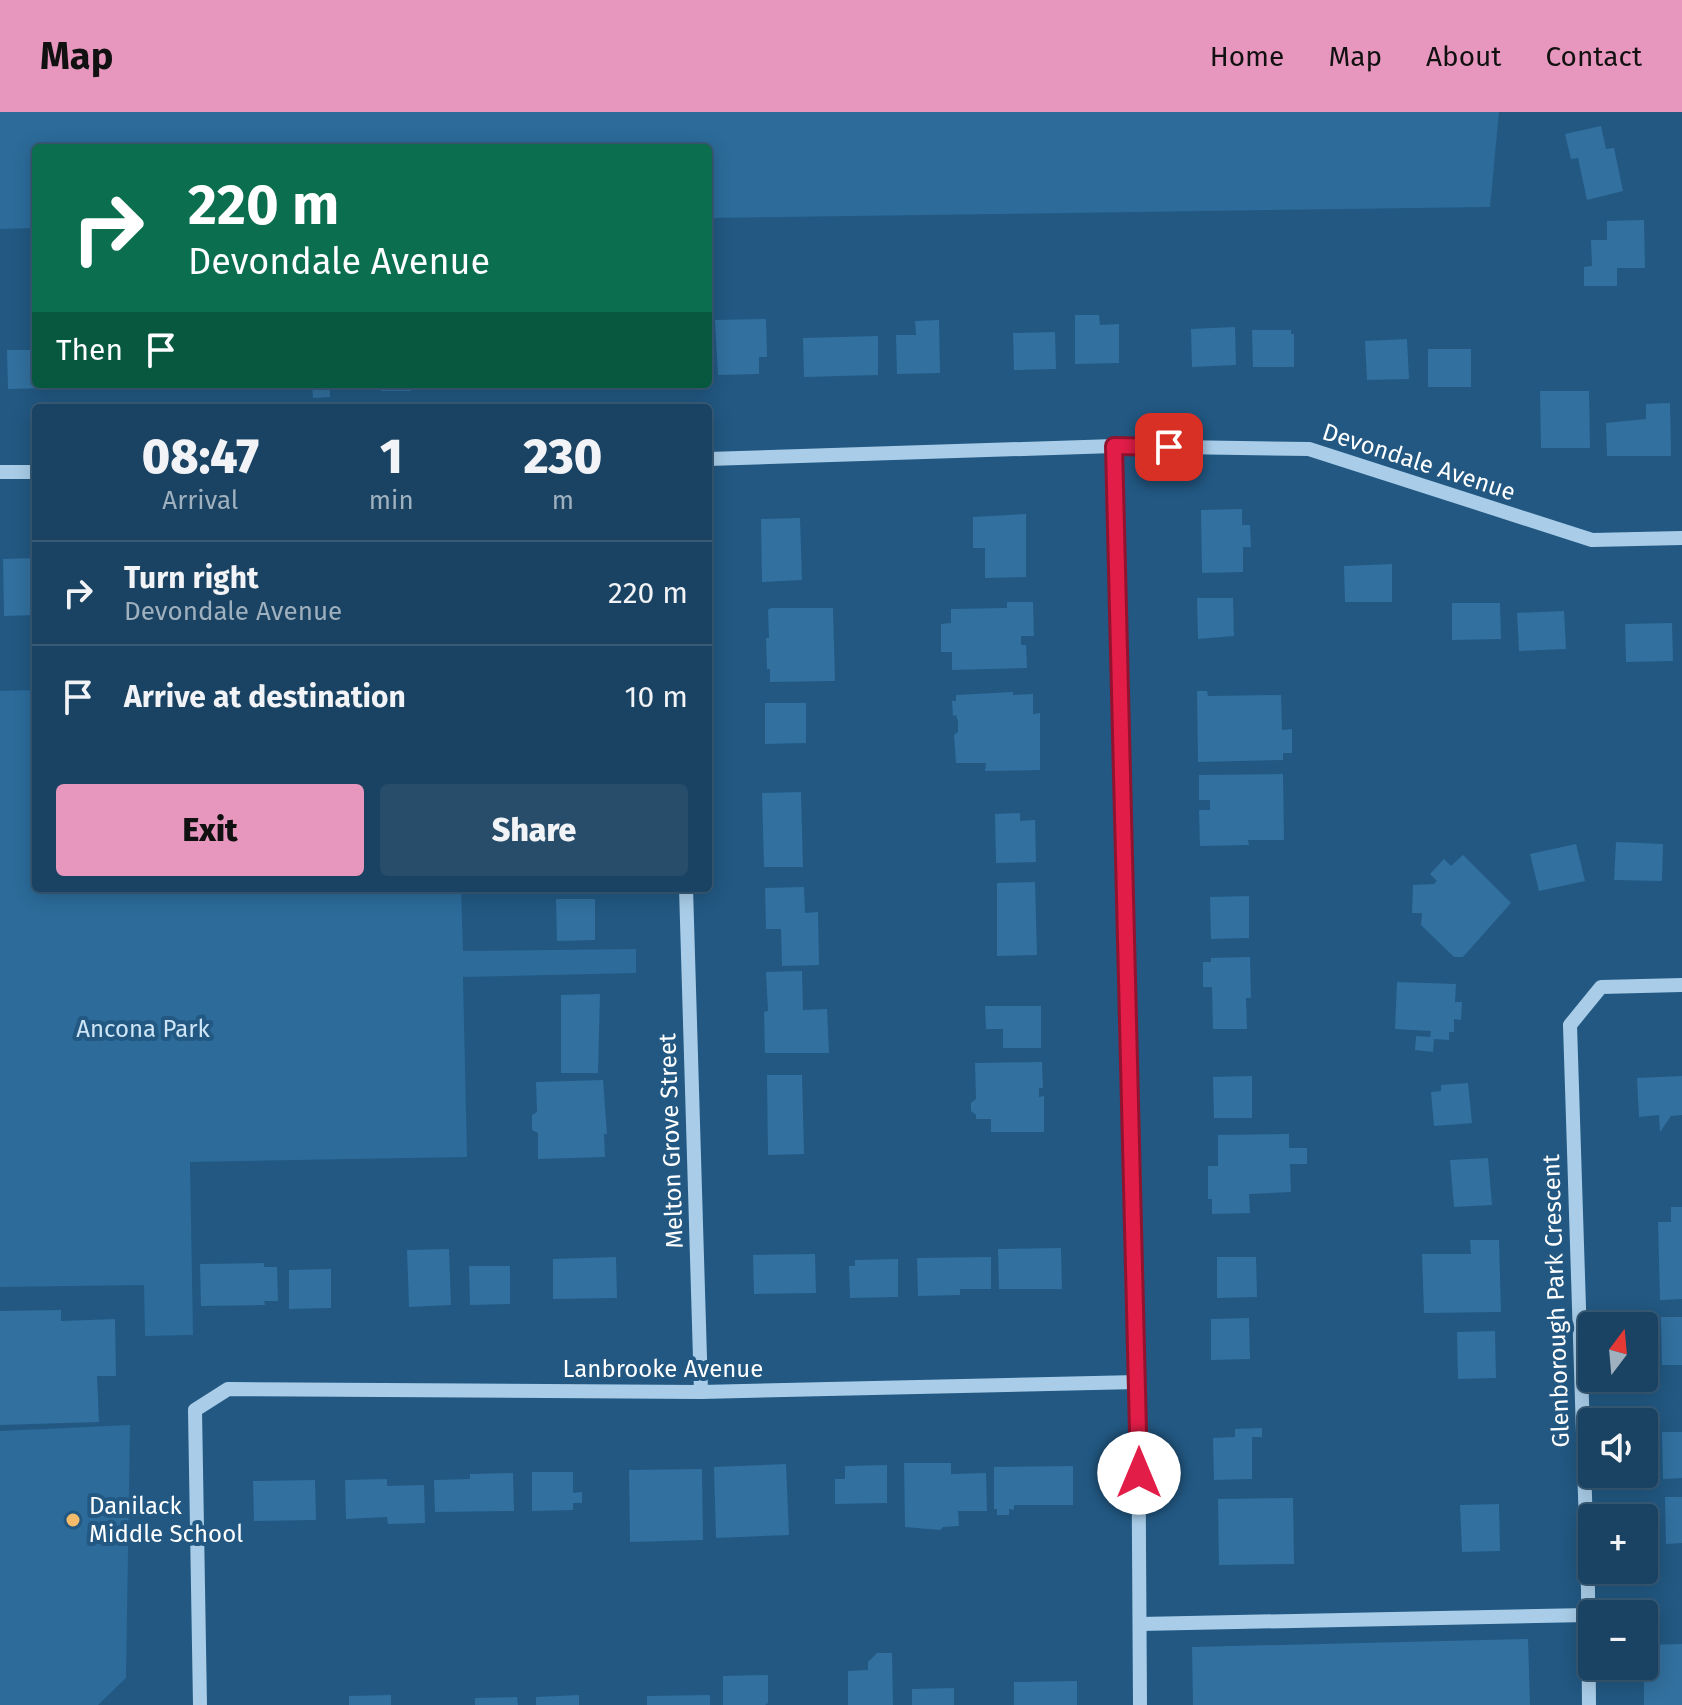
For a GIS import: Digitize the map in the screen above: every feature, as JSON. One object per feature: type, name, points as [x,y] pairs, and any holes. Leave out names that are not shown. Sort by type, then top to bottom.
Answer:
[{"type":"street","name":"Devondale Avenue","points":[[712,459],[1114,446],[1309,449],[1592,540],[1682,538]]},
{"type":"street","points":[[1114,446],[1138,1382],[1140,1705]]},
{"type":"street","points":[[0,472],[32,472]]},
{"type":"street","name":"Melton Grove Street","points":[[686,892],[701,1392]]},
{"type":"street","name":"Glenborough Park Crescent","points":[[1588,1600],[1570,1025],[1601,987],[1682,985]]},
{"type":"street","name":"Lanbrooke Avenue","points":[[200,1705],[195,1410],[228,1389],[701,1392],[1138,1382]]},
{"type":"street","points":[[1140,1624],[1578,1615]]},
{"type":"street","name":"Glenborough Park Crescent","points":[[1589,1680],[1589,1705]]},
{"type":"green space","points":[[0,112],[1499,112],[1490,207],[712,218],[712,144],[32,144],[32,228],[0,229]]},
{"type":"green space","name":"Ancona Park","points":[[32,690],[32,892],[461,892],[463,951],[636,949],[636,973],[463,977],[467,1157],[190,1162],[193,1335],[145,1336],[144,1285],[0,1287],[0,691]]},
{"type":"green space","points":[[130,1425],[126,1678],[98,1705],[0,1705],[0,1431]]},
{"type":"building","points":[[1601,126],[1606,149],[1614,148],[1623,191],[1587,200],[1578,158],[1571,159],[1565,134]]},
{"type":"building","points":[[1644,220],[1645,268],[1617,268],[1617,286],[1584,286],[1584,267],[1592,266],[1591,240],[1607,240],[1607,221]]},
{"type":"building","points":[[1075,315],[1099,315],[1100,325],[1119,324],[1119,363],[1075,364]]},
{"type":"building","points":[[766,319],[767,357],[759,357],[759,374],[718,375],[715,320]]},
{"type":"building","points":[[939,320],[940,373],[897,374],[896,335],[916,335],[915,321]]},
{"type":"building","points":[[1235,327],[1236,365],[1192,367],[1191,329]]},
{"type":"building","points":[[1252,330],[1291,330],[1294,334],[1294,367],[1253,367]]},
{"type":"building","points":[[1055,332],[1056,369],[1014,370],[1013,333]]},
{"type":"building","points":[[878,336],[878,375],[804,377],[803,338]]},
{"type":"building","points":[[1407,339],[1409,379],[1367,380],[1365,341]]},
{"type":"building","points":[[1428,349],[1471,349],[1471,387],[1428,387]]},
{"type":"building","points":[[7,350],[32,350],[32,388],[50,388],[8,389]]},
{"type":"building","points":[[312,388],[330,388],[330,397],[313,398]]},
{"type":"building","points":[[381,388],[411,388],[411,391],[381,391]]},
{"type":"building","points":[[1540,391],[1589,391],[1590,448],[1541,448]]},
{"type":"building","points":[[1670,403],[1671,456],[1607,456],[1606,423],[1646,419],[1646,404]]},
{"type":"building","points":[[1242,509],[1242,525],[1250,525],[1251,547],[1243,547],[1243,572],[1202,573],[1201,510]]},
{"type":"building","points":[[1026,514],[1026,577],[985,578],[985,548],[973,548],[973,517]]},
{"type":"building","points":[[800,518],[802,580],[762,582],[761,519]]},
{"type":"building","points":[[32,558],[32,615],[4,616],[3,559]]},
{"type":"building","points":[[1392,564],[1392,602],[1345,602],[1344,566]]},
{"type":"building","points":[[1197,598],[1233,598],[1234,636],[1198,639]]},
{"type":"building","points":[[1007,602],[1033,602],[1034,636],[1021,636],[1021,645],[1026,645],[1027,668],[952,670],[952,652],[941,652],[941,624],[951,623],[951,609],[1007,608]]},
{"type":"building","points":[[1452,603],[1500,603],[1501,639],[1452,640]]},
{"type":"building","points":[[833,608],[835,681],[770,682],[766,638],[769,638],[768,610]]},
{"type":"building","points":[[1564,611],[1566,649],[1519,651],[1517,613]]},
{"type":"building","points":[[1672,623],[1673,661],[1626,662],[1625,624]]},
{"type":"building","points":[[1197,691],[1207,691],[1208,696],[1281,695],[1282,730],[1292,729],[1292,753],[1283,753],[1283,760],[1198,762]]},
{"type":"building","points":[[1013,692],[1013,695],[1033,694],[1033,714],[1040,713],[1040,770],[985,771],[986,763],[956,763],[954,735],[958,732],[958,721],[956,715],[953,716],[952,701],[956,701],[956,695]]},
{"type":"building","points":[[765,703],[806,703],[806,743],[765,744]]},
{"type":"building","points":[[1283,774],[1284,840],[1248,840],[1249,845],[1200,846],[1199,810],[1210,810],[1210,800],[1199,800],[1199,775]]},
{"type":"building","points":[[801,792],[803,867],[764,867],[762,793]]},
{"type":"building","points":[[1020,813],[1020,821],[1035,820],[1036,862],[996,863],[995,814]]},
{"type":"building","points":[[1616,842],[1663,844],[1662,881],[1614,880]]},
{"type":"building","points":[[1576,844],[1585,881],[1539,891],[1530,854]]},
{"type":"building","points":[[1463,855],[1511,903],[1463,957],[1454,957],[1421,925],[1422,913],[1412,913],[1413,885],[1434,884],[1437,881],[1430,874],[1444,859],[1451,866]]},
{"type":"building","points":[[1035,882],[1037,955],[997,956],[997,883]]},
{"type":"building","points":[[804,887],[805,913],[818,912],[819,965],[782,966],[781,929],[766,929],[765,888]]},
{"type":"building","points":[[1249,896],[1249,938],[1211,939],[1210,897]]},
{"type":"building","points":[[556,899],[595,899],[595,940],[557,941]]},
{"type":"building","points":[[1250,957],[1251,998],[1246,998],[1247,1029],[1213,1029],[1212,987],[1203,987],[1203,962],[1211,962],[1211,958]]},
{"type":"building","points":[[802,971],[803,1010],[827,1009],[829,1053],[765,1053],[764,1012],[768,1011],[766,972]]},
{"type":"building","points":[[1397,982],[1456,984],[1455,1002],[1462,1002],[1461,1020],[1454,1019],[1454,1032],[1449,1032],[1449,1040],[1434,1039],[1433,1052],[1415,1050],[1416,1036],[1430,1037],[1431,1031],[1395,1029]]},
{"type":"building","points":[[600,994],[598,1073],[561,1073],[561,995]]},
{"type":"building","points":[[985,1006],[1041,1006],[1041,1048],[1003,1048],[1003,1029],[986,1029]]},
{"type":"building","points":[[1042,1062],[1043,1088],[1039,1088],[1039,1097],[1044,1096],[1044,1132],[991,1132],[991,1119],[976,1119],[971,1111],[971,1103],[976,1099],[975,1063]]},
{"type":"building","points":[[767,1075],[802,1075],[804,1154],[768,1155]]},
{"type":"building","points":[[1252,1076],[1252,1118],[1214,1118],[1213,1077]]},
{"type":"building","points":[[1682,1076],[1682,1115],[1671,1116],[1660,1132],[1659,1115],[1639,1117],[1637,1078]]},
{"type":"building","points":[[603,1080],[607,1134],[604,1134],[605,1157],[538,1159],[538,1133],[532,1130],[532,1115],[537,1112],[536,1082]]},
{"type":"building","points":[[1468,1083],[1472,1123],[1434,1126],[1431,1092],[1441,1091],[1441,1085]]},
{"type":"building","points":[[1289,1134],[1289,1148],[1307,1148],[1307,1164],[1290,1164],[1291,1192],[1249,1194],[1250,1213],[1212,1214],[1212,1199],[1208,1199],[1208,1166],[1218,1166],[1218,1135]]},
{"type":"building","points":[[1488,1158],[1492,1205],[1454,1207],[1450,1160]]},
{"type":"building","points":[[1671,1207],[1682,1207],[1682,1299],[1660,1300],[1658,1222],[1671,1222]]},
{"type":"building","points":[[1470,1240],[1499,1240],[1501,1312],[1424,1313],[1422,1254],[1471,1254]]},
{"type":"building","points":[[1061,1248],[1062,1289],[999,1289],[998,1249]]},
{"type":"building","points":[[449,1249],[451,1305],[409,1307],[407,1250]]},
{"type":"building","points":[[815,1254],[816,1293],[754,1294],[753,1255]]},
{"type":"building","points":[[616,1257],[617,1298],[553,1299],[553,1259]]},
{"type":"building","points":[[991,1257],[991,1289],[960,1289],[960,1295],[918,1296],[917,1258]]},
{"type":"building","points":[[1217,1257],[1256,1257],[1257,1297],[1217,1298]]},
{"type":"building","points":[[898,1259],[898,1297],[850,1298],[849,1266],[855,1266],[855,1260]]},
{"type":"building","points":[[264,1263],[264,1267],[277,1267],[278,1301],[264,1301],[265,1305],[201,1306],[200,1264]]},
{"type":"building","points":[[469,1266],[510,1266],[510,1304],[470,1305]]},
{"type":"building","points":[[331,1269],[331,1308],[289,1309],[289,1270]]},
{"type":"building","points":[[61,1310],[61,1321],[115,1319],[116,1376],[97,1376],[99,1422],[0,1425],[0,1311]]},
{"type":"building","points":[[1661,1317],[1682,1317],[1682,1365],[1662,1365]]},
{"type":"building","points":[[1249,1318],[1250,1359],[1211,1360],[1211,1319]]},
{"type":"building","points":[[1495,1331],[1496,1378],[1458,1379],[1457,1332]]},
{"type":"building","points":[[1262,1428],[1262,1437],[1252,1437],[1252,1479],[1214,1480],[1213,1438],[1235,1437],[1235,1429]]},
{"type":"building","points":[[1662,1432],[1682,1432],[1682,1478],[1663,1479]]},
{"type":"building","points":[[904,1463],[951,1463],[951,1474],[986,1473],[987,1511],[958,1511],[959,1526],[940,1530],[905,1527]]},
{"type":"building","points":[[786,1464],[789,1535],[716,1538],[714,1467]]},
{"type":"building","points":[[887,1465],[887,1503],[835,1504],[835,1479],[845,1479],[845,1466]]},
{"type":"building","points":[[1073,1466],[1073,1505],[1014,1505],[1014,1510],[1009,1509],[1009,1515],[997,1515],[997,1509],[994,1509],[994,1467]]},
{"type":"building","points":[[702,1469],[703,1540],[630,1542],[629,1470]]},
{"type":"building","points":[[532,1472],[573,1472],[573,1493],[582,1492],[582,1503],[573,1503],[573,1510],[532,1511]]},
{"type":"building","points":[[513,1473],[514,1511],[435,1512],[434,1480],[470,1479],[470,1474]]},
{"type":"building","points":[[387,1479],[387,1486],[424,1485],[425,1523],[388,1524],[387,1517],[346,1519],[345,1480]]},
{"type":"building","points":[[315,1480],[316,1520],[254,1521],[253,1481]]},
{"type":"building","points":[[1665,1497],[1682,1497],[1682,1543],[1666,1544]]},
{"type":"building","points":[[1293,1498],[1294,1564],[1219,1565],[1218,1499]]},
{"type":"building","points":[[1499,1504],[1500,1551],[1462,1552],[1460,1505]]},
{"type":"building","points":[[1528,1639],[1530,1705],[1193,1705],[1192,1647]]},
{"type":"building","points":[[1682,1644],[1682,1705],[1644,1705],[1644,1680],[1658,1680],[1658,1645]]},
{"type":"building","points":[[877,1653],[892,1653],[893,1705],[848,1705],[848,1671],[868,1670],[868,1662]]},
{"type":"building","points":[[768,1675],[768,1703],[765,1705],[723,1705],[723,1676]]},
{"type":"building","points":[[1077,1681],[1077,1705],[1014,1705],[1014,1682]]},
{"type":"building","points":[[954,1688],[954,1705],[912,1705],[912,1689]]},
{"type":"building","points":[[391,1695],[391,1705],[349,1705],[349,1696]]},
{"type":"building","points":[[579,1695],[579,1705],[536,1705],[536,1697]]},
{"type":"building","points":[[710,1695],[710,1705],[647,1705],[647,1696]]},
{"type":"building","points":[[517,1697],[518,1705],[475,1705],[475,1698]]},
{"type":"place","name":"Danilack Middle School","points":[[73,1520]]},
{"type":"route","points":[[1139,1473],[1114,446],[1169,447]]}]
